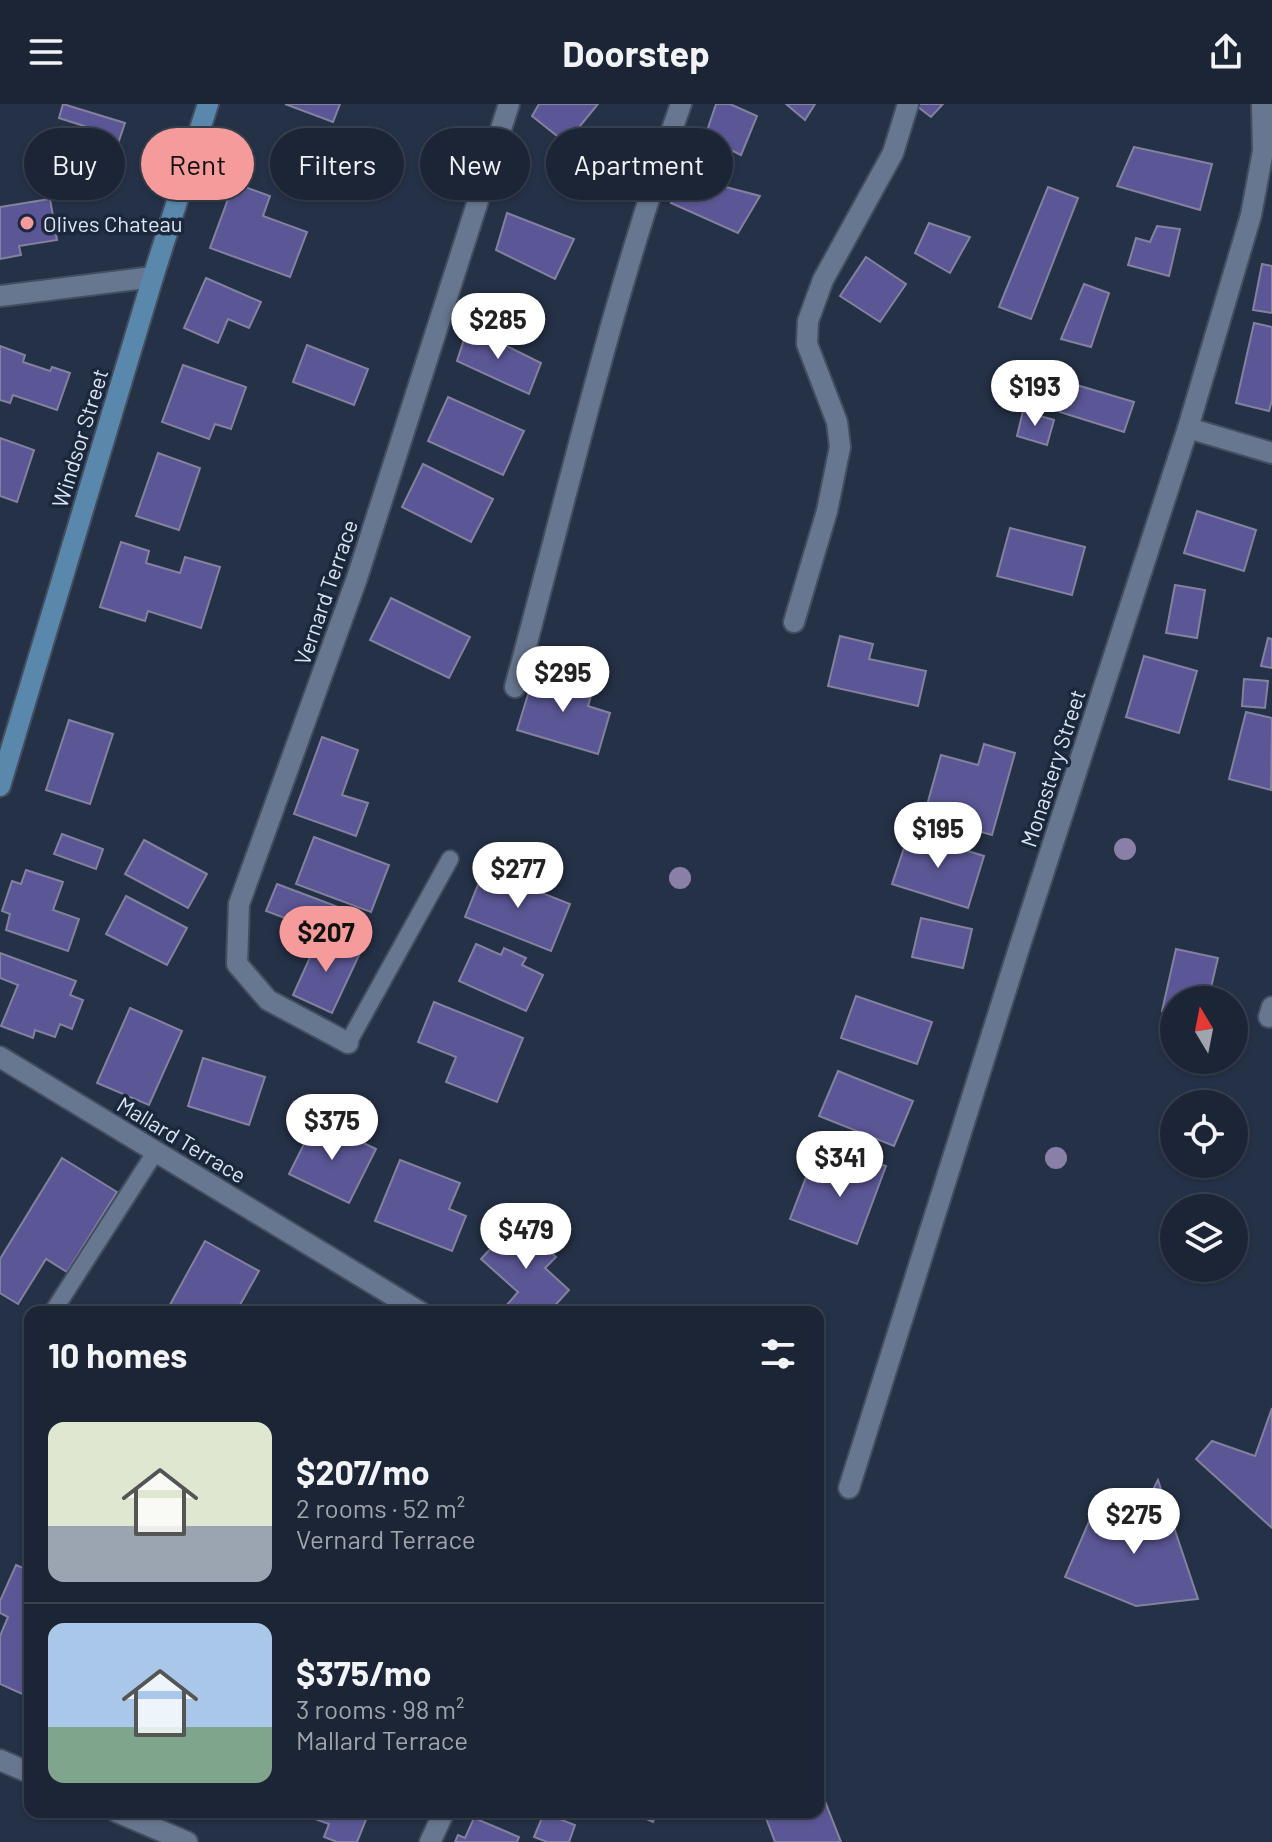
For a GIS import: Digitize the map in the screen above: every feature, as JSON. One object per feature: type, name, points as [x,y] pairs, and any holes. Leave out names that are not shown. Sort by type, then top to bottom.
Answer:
[{"type":"street","name":"Windsor Street","points":[[0,786],[208,104]]},
{"type":"street","name":"Vernard Terrace","points":[[348,1043],[268,1000],[237,964],[239,904],[357,578],[509,104]]},
{"type":"street","points":[[515,687],[602,361],[661,160],[681,104]]},
{"type":"street","points":[[794,622],[827,511],[840,447],[837,422],[807,344],[808,321],[823,280],[893,153],[908,104]]},
{"type":"street","name":"Monastery Street","points":[[849,1488],[1188,428],[1251,215],[1263,151],[1262,104]]},
{"type":"street","points":[[0,296],[153,277]]},
{"type":"street","points":[[1188,428],[1272,453]]},
{"type":"street","name":"Mallard Terrace","points":[[0,1057],[410,1306]]},
{"type":"street","points":[[0,1760],[24,1770]]},
{"type":"street","points":[[144,1818],[187,1842]]},
{"type":"street","points":[[430,1842],[441,1818]]},
{"type":"lane","points":[[348,1043],[450,859]]},
{"type":"lane","points":[[57,1306],[156,1151]]},
{"type":"building","points":[[63,104],[125,123],[123,128],[83,128],[59,118]]},
{"type":"building","points":[[285,104],[340,104],[333,122]]},
{"type":"building","points":[[539,104],[598,104],[578,128],[547,128],[532,116]]},
{"type":"building","points":[[716,104],[730,104],[757,116],[741,155],[733,151],[733,128],[708,128]]},
{"type":"building","points":[[786,104],[815,104],[805,120]]},
{"type":"building","points":[[914,104],[943,104],[931,117]]},
{"type":"building","points":[[1134,147],[1212,164],[1200,210],[1117,186]]},
{"type":"building","points":[[1048,187],[1078,198],[1031,319],[999,307]]},
{"type":"building","points":[[733,189],[760,196],[738,233],[671,203],[673,200],[733,200]]},
{"type":"building","points":[[254,190],[270,196],[263,216],[307,232],[290,277],[210,248],[228,200],[254,200]]},
{"type":"building","name":"Olives Chateau","points":[[50,200],[57,240],[19,246],[21,255],[0,259],[0,207]]},
{"type":"building","points":[[507,213],[574,239],[555,279],[496,250]]},
{"type":"building","points":[[929,223],[970,237],[950,273],[915,253]]},
{"type":"building","points":[[1157,226],[1180,229],[1169,276],[1128,265],[1136,238],[1150,242]]},
{"type":"building","points":[[866,257],[906,284],[880,322],[840,296]]},
{"type":"building","points":[[1262,264],[1272,266],[1272,313],[1253,310]]},
{"type":"building","points":[[206,278],[261,302],[249,328],[228,319],[218,343],[184,328]]},
{"type":"building","points":[[1084,284],[1109,293],[1091,347],[1061,339]]},
{"type":"building","points":[[1254,323],[1272,327],[1272,400],[1269,411],[1236,403]]},
{"type":"building","points":[[468,327],[541,363],[529,394],[457,361]]},
{"type":"building","points":[[307,345],[368,369],[354,405],[293,382]]},
{"type":"building","points":[[0,346],[25,355],[23,362],[50,371],[52,367],[70,373],[57,410],[13,395],[10,403],[0,400]]},
{"type":"building","points":[[183,365],[246,387],[231,429],[215,424],[209,439],[162,422]]},
{"type":"building","points":[[1070,383],[1134,402],[1124,432],[1060,412]]},
{"type":"building","points":[[448,397],[524,431],[503,475],[428,441]]},
{"type":"building","points":[[1023,411],[1054,420],[1047,445],[1017,436]]},
{"type":"building","points":[[0,438],[34,450],[17,502],[0,496]]},
{"type":"building","points":[[158,453],[200,468],[179,530],[136,516]]},
{"type":"building","points":[[423,464],[493,499],[471,542],[402,507]]},
{"type":"building","points":[[1197,511],[1256,530],[1244,571],[1184,553]]},
{"type":"building","points":[[1010,528],[1085,547],[1072,595],[997,576]]},
{"type":"building","points":[[121,542],[149,551],[146,563],[180,573],[185,557],[220,567],[201,628],[148,611],[145,621],[100,607]]},
{"type":"building","points":[[1175,585],[1205,590],[1197,638],[1166,633]]},
{"type":"building","points":[[391,598],[470,637],[449,678],[370,640]]},
{"type":"building","points":[[840,636],[873,644],[869,659],[926,671],[918,706],[828,686]]},
{"type":"building","points":[[1268,638],[1272,639],[1272,668],[1261,666]]},
{"type":"building","points":[[1144,656],[1197,671],[1179,733],[1126,717]]},
{"type":"building","points":[[535,672],[593,689],[588,706],[610,713],[598,754],[517,730]]},
{"type":"building","points":[[1244,679],[1268,681],[1265,708],[1242,706]]},
{"type":"building","points":[[1246,712],[1272,718],[1271,790],[1229,779]]},
{"type":"building","points":[[69,720],[113,734],[90,804],[46,790]]},
{"type":"building","points":[[322,737],[358,750],[342,795],[368,803],[356,836],[294,814]]},
{"type":"building","points":[[984,744],[1015,753],[992,835],[958,825],[961,814],[927,805],[941,755],[978,765]]},
{"type":"building","points":[[909,833],[984,856],[968,908],[892,884]]},
{"type":"building","points":[[62,834],[103,849],[96,869],[54,854]]},
{"type":"building","points":[[314,837],[389,865],[371,912],[296,884]]},
{"type":"building","points":[[144,840],[207,874],[188,908],[125,874]]},
{"type":"building","points":[[26,870],[63,882],[53,910],[79,919],[68,951],[6,930],[10,914],[2,911],[12,881],[21,884]]},
{"type":"building","points":[[484,870],[570,904],[551,951],[465,917]]},
{"type":"building","points":[[277,884],[349,911],[338,938],[266,911]]},
{"type":"building","points":[[126,896],[187,928],[167,965],[106,934]]},
{"type":"building","points":[[921,918],[972,929],[963,968],[912,957]]},
{"type":"building","points":[[320,935],[360,953],[332,1013],[293,995]]},
{"type":"building","points":[[476,944],[501,955],[504,948],[526,958],[522,965],[543,975],[526,1011],[459,981]]},
{"type":"building","points":[[1176,949],[1218,958],[1211,986],[1168,986]]},
{"type":"building","points":[[0,953],[76,981],[70,995],[83,1000],[72,1029],[60,1024],[55,1037],[35,1030],[33,1038],[1,1026],[18,985],[0,978]]},
{"type":"building","points":[[856,996],[932,1022],[917,1064],[841,1038]]},
{"type":"building","points":[[434,1002],[523,1038],[497,1102],[446,1082],[456,1057],[418,1042]]},
{"type":"building","points":[[130,1008],[182,1031],[149,1105],[97,1083]]},
{"type":"building","points":[[203,1058],[265,1077],[249,1125],[188,1106]]},
{"type":"building","points":[[838,1071],[913,1101],[894,1146],[819,1116]]},
{"type":"building","points":[[316,1120],[376,1149],[349,1203],[289,1174]]},
{"type":"building","points":[[846,1152],[886,1166],[857,1244],[790,1219],[808,1172],[835,1182]]},
{"type":"building","points":[[62,1158],[117,1192],[67,1272],[46,1259],[18,1304],[0,1293],[0,1259]]},
{"type":"building","points":[[400,1160],[460,1183],[449,1209],[466,1216],[452,1251],[375,1221]]},
{"type":"building","points":[[516,1221],[556,1257],[545,1268],[569,1290],[554,1306],[506,1306],[518,1292],[481,1259]]},
{"type":"building","points":[[205,1241],[259,1271],[239,1306],[169,1306]]},
{"type":"building","points":[[1272,1408],[1272,1528],[1196,1459],[1212,1441],[1255,1456]]},
{"type":"building","points":[[1158,1480],[1198,1599],[1136,1606],[1065,1577],[1094,1510],[1139,1516]]},
{"type":"building","points":[[16,1565],[24,1568],[24,1695],[0,1684],[0,1636],[8,1617],[0,1613],[0,1601]]},
{"type":"building","points":[[824,1799],[841,1842],[775,1842],[766,1818],[824,1818]]},
{"type":"building","points":[[312,1818],[367,1818],[357,1842],[337,1842],[324,1837],[329,1824]]},
{"type":"building","points":[[474,1818],[519,1837],[517,1842],[455,1842],[458,1835],[465,1838]]},
{"type":"building","points":[[542,1818],[557,1818],[575,1825],[569,1842],[547,1842],[534,1837]]},
{"type":"place","name":"Olives Chateau","points":[[27,223]]}]
